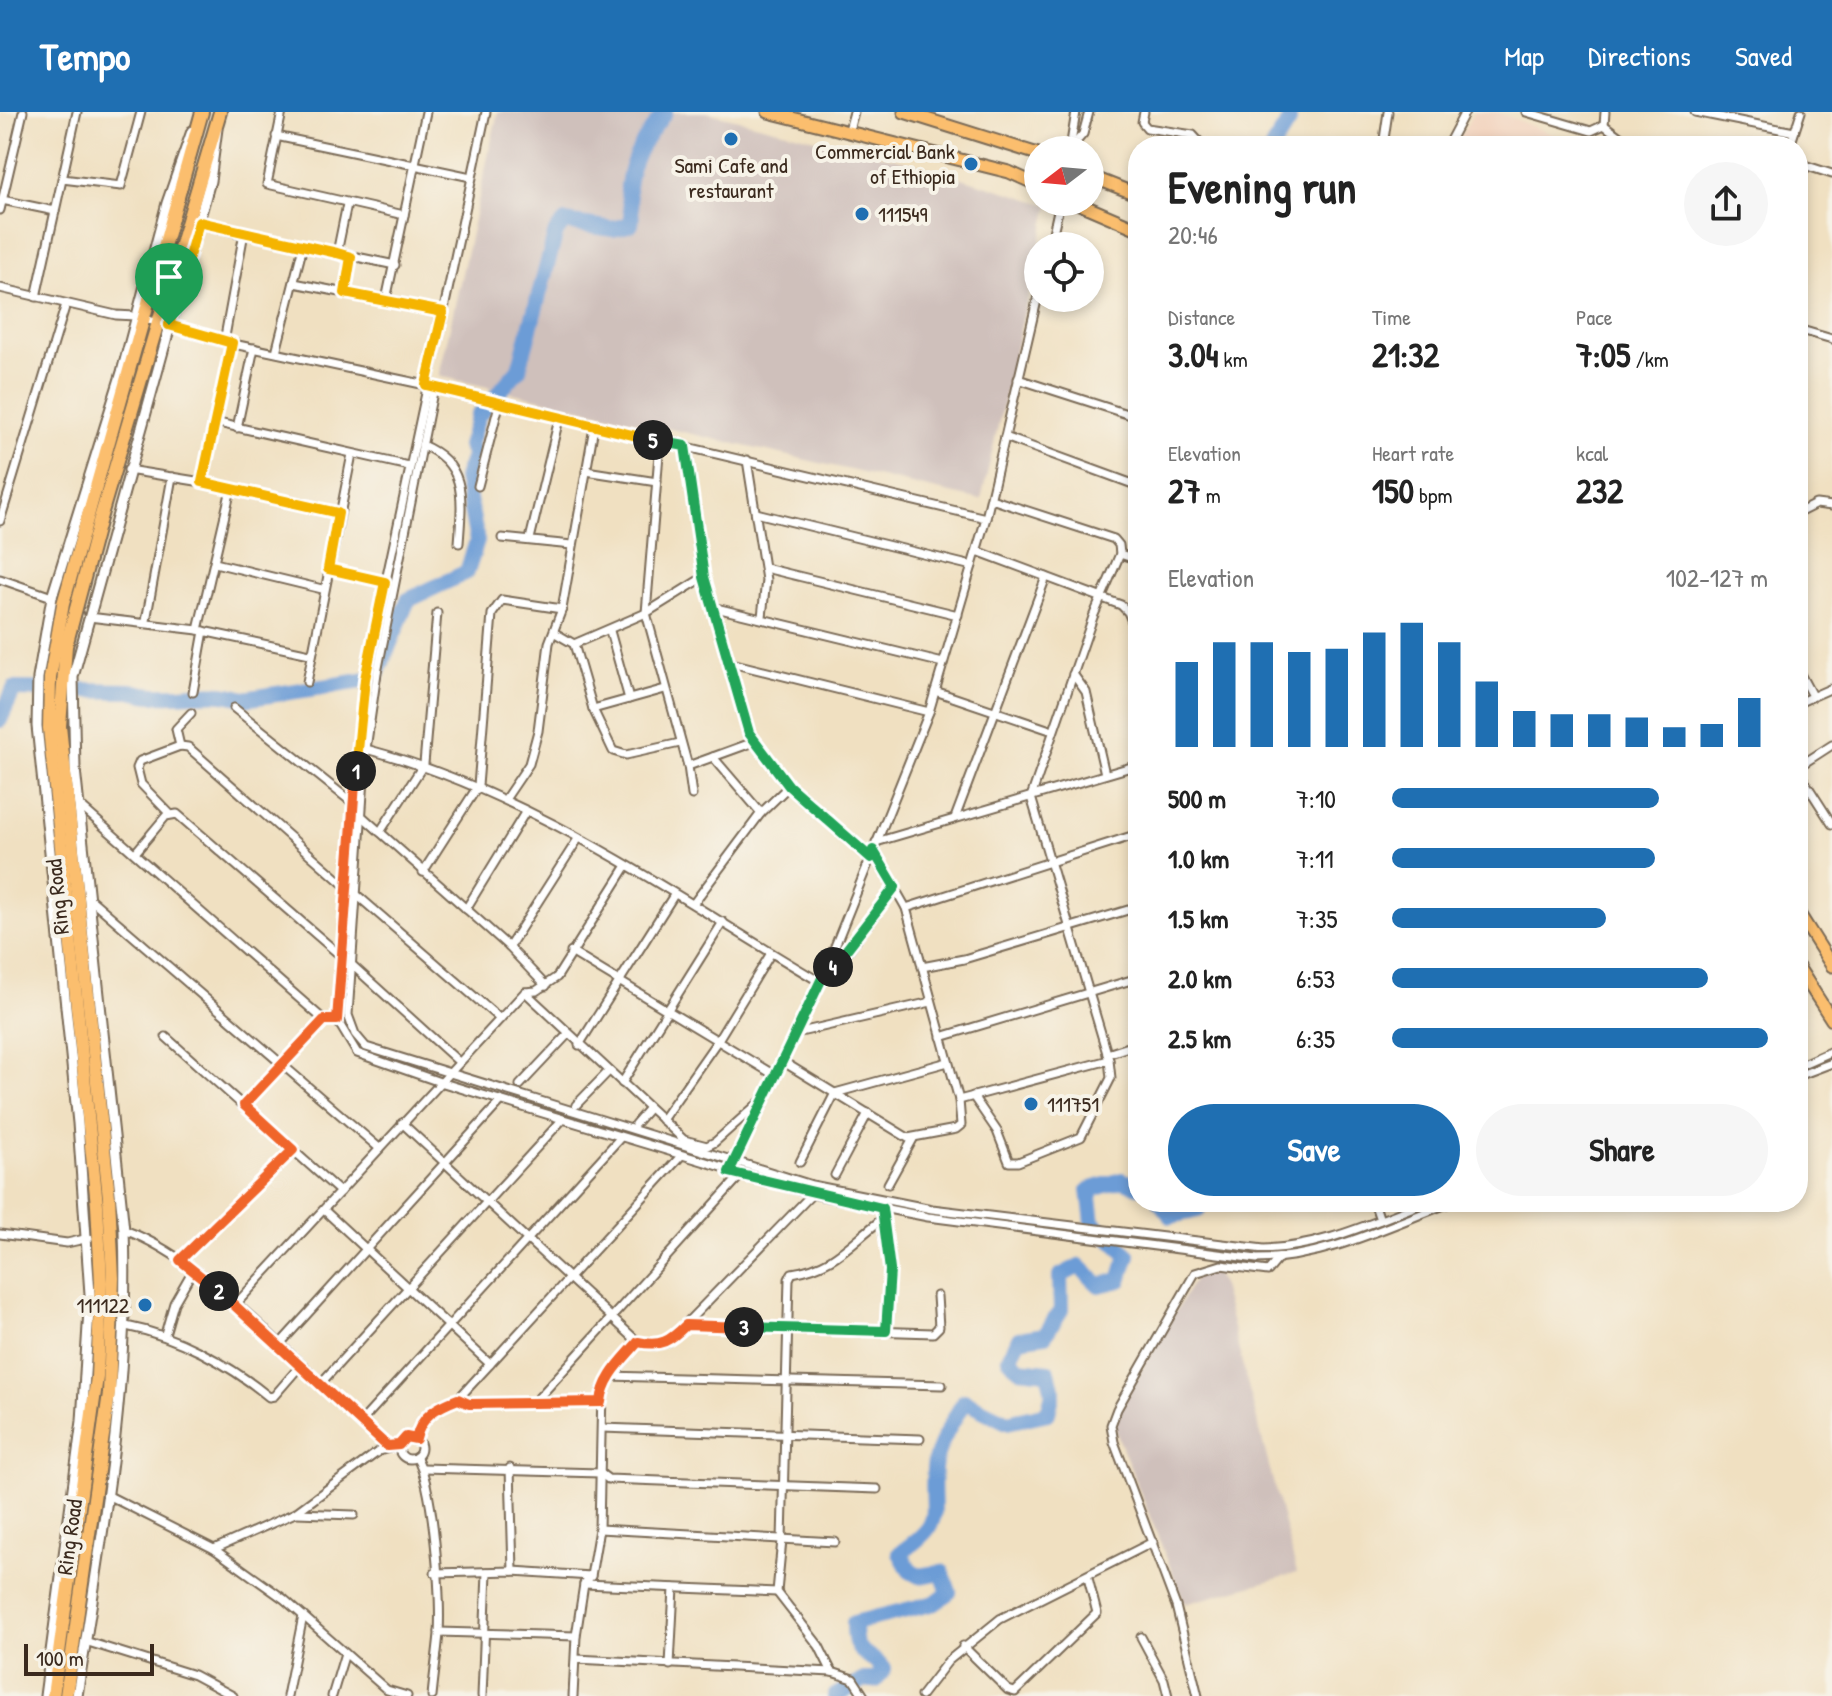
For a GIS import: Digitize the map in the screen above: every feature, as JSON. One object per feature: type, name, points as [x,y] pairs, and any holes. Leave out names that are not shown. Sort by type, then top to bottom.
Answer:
[{"type":"highway","name":"Ring Road","points":[[53,1696],[97,1377],[101,1282],[54,714],[56,678],[152,320],[201,115]]},
{"type":"highway","name":"Ring Road","points":[[152,320],[218,118]]},
{"type":"highway","name":"Ring Road","points":[[54,714],[109,1197],[113,1278],[109,1393],[66,1696]]},
{"type":"main road","points":[[768,112],[849,130],[1009,172],[1024,179]]},
{"type":"main road","points":[[904,112],[1024,150]]},
{"type":"main road","points":[[1104,182],[1128,191]]},
{"type":"main road","points":[[1104,214],[1128,225]]},
{"type":"main road","points":[[1808,928],[1832,966]]},
{"type":"main road","points":[[1808,983],[1832,1020]]},
{"type":"street","points":[[0,210],[4,180],[23,112]]},
{"type":"street","points":[[36,297],[77,112]]},
{"type":"street","points":[[62,179],[121,186],[141,112]]},
{"type":"street","points":[[282,112],[267,184],[404,215]]},
{"type":"street","points":[[386,300],[426,112]]},
{"type":"street","points":[[486,112],[443,312],[366,749],[348,1015],[355,1034],[366,1047],[448,1075],[812,1185],[932,1209],[1066,1224],[1257,1259],[1278,1259],[1345,1244],[1427,1212]]},
{"type":"street","points":[[849,130],[854,112]]},
{"type":"street","points":[[1072,136],[1076,112]]},
{"type":"street","points":[[1081,136],[1089,112]]},
{"type":"street","points":[[1144,112],[1142,122],[1147,128],[1194,136]]},
{"type":"street","points":[[1384,136],[1388,112]]},
{"type":"street","points":[[1452,136],[1465,112]]},
{"type":"street","points":[[1526,112],[1591,131],[1604,125]]},
{"type":"street","points":[[1559,122],[1560,112]]},
{"type":"street","points":[[1604,125],[1605,112]]},
{"type":"street","points":[[1695,112],[1719,114],[1794,132]]},
{"type":"street","points":[[1793,136],[1801,112]]},
{"type":"street","points":[[45,1696],[89,1355],[89,1238],[54,714],[56,678],[52,597],[122,372],[152,320],[199,222],[217,149],[218,118]]},
{"type":"street","points":[[1604,125],[1619,136]]},
{"type":"street","points":[[276,136],[471,177]]},
{"type":"street","points":[[1808,166],[1832,174]]},
{"type":"street","points":[[2,200],[55,211]]},
{"type":"street","points":[[337,253],[347,204]]},
{"type":"street","points":[[199,222],[245,235],[395,265]]},
{"type":"street","points":[[202,482],[245,235]]},
{"type":"street","points":[[276,352],[303,246]]},
{"type":"street","points":[[345,293],[351,257]]},
{"type":"street","points":[[294,283],[443,312]]},
{"type":"street","points":[[0,288],[116,315],[152,320],[228,342],[430,386],[499,405],[747,460],[986,518]]},
{"type":"street","points":[[0,521],[66,304]]},
{"type":"street","points":[[729,1172],[822,979],[929,712],[991,499],[1034,312]]},
{"type":"street","points":[[56,678],[89,617],[128,470],[152,320]]},
{"type":"street","points":[[1808,332],[1832,339]]},
{"type":"street","points":[[237,428],[254,348]]},
{"type":"street","points":[[1018,379],[1127,414]]},
{"type":"street","points":[[430,386],[409,466],[365,679],[337,1020],[346,1038],[361,1056],[740,1176],[882,1208],[1068,1233],[1124,1235],[1237,1248],[1289,1248],[1341,1237],[1401,1212]]},
{"type":"street","points":[[478,486],[499,405]]},
{"type":"street","points":[[530,539],[559,419]]},
{"type":"street","points":[[214,422],[409,466]]},
{"type":"street","points":[[506,798],[529,764],[538,731],[549,643],[562,609],[594,427]]},
{"type":"street","points":[[1005,437],[1128,482]]},
{"type":"street","points":[[660,442],[646,613],[688,766],[692,795]]},
{"type":"street","points":[[422,445],[444,454],[457,476],[462,504],[459,543]]},
{"type":"street","points":[[685,446],[704,577],[727,662],[754,742],[789,786],[873,850],[895,887],[906,908],[959,1100],[962,1121],[956,1129],[913,1139],[888,1184]]},
{"type":"street","points":[[307,682],[322,589],[352,454]]},
{"type":"street","points":[[747,460],[765,568],[762,617]]},
{"type":"street","points":[[128,470],[202,482],[338,513]]},
{"type":"street","points":[[586,471],[657,482]]},
{"type":"street","points":[[146,621],[172,477]]},
{"type":"street","points":[[193,692],[201,630],[231,489]]},
{"type":"street","points":[[973,1096],[997,1131],[1009,1162],[1018,1162],[1081,1137],[1111,1078],[1090,992],[1031,797],[1073,674],[1120,554],[1114,539],[991,499]]},
{"type":"street","points":[[1808,508],[1816,504],[1832,506]]},
{"type":"street","points":[[756,513],[972,566]]},
{"type":"street","points":[[502,538],[572,545]]},
{"type":"street","points":[[977,551],[1103,598],[1128,612]]},
{"type":"street","points":[[1120,554],[1128,557]]},
{"type":"street","points":[[215,563],[322,589]]},
{"type":"street","points":[[765,568],[958,615]]},
{"type":"street","points":[[328,569],[385,582]]},
{"type":"street","points":[[574,644],[646,613],[704,577]]},
{"type":"street","points":[[955,818],[1046,577]]},
{"type":"street","points":[[0,579],[52,597]]},
{"type":"street","points":[[423,872],[478,786],[492,614],[496,604],[502,600],[562,609]]},
{"type":"street","points":[[712,607],[943,663]]},
{"type":"street","points":[[380,832],[424,764],[437,613]]},
{"type":"street","points":[[89,617],[146,621],[201,630],[310,654]]},
{"type":"street","points":[[610,631],[629,699]]},
{"type":"street","points":[[555,633],[574,644],[593,709],[613,751],[620,755],[680,743]]},
{"type":"street","points":[[727,662],[929,712]]},
{"type":"street","points":[[1073,674],[1086,692],[1105,774]]},
{"type":"street","points":[[1808,698],[1832,688]]},
{"type":"street","points":[[593,709],[665,689]]},
{"type":"street","points":[[1808,689],[1812,696]]},
{"type":"street","points":[[935,691],[1053,731]]},
{"type":"street","points":[[234,708],[353,804],[363,805]]},
{"type":"street","points":[[180,746],[176,729],[191,713]]},
{"type":"street","points":[[54,714],[78,804],[124,1230],[126,1326],[107,1495],[77,1696]]},
{"type":"street","points":[[688,766],[754,742]]},
{"type":"street","points":[[1808,762],[1832,745]]},
{"type":"street","points":[[341,956],[177,814],[170,814],[141,784],[137,768],[140,761],[180,746],[196,750],[348,888]]},
{"type":"street","points":[[366,749],[424,764],[506,798],[693,904],[771,953],[822,979]]},
{"type":"street","points":[[713,757],[761,813]]},
{"type":"street","points":[[873,850],[955,818],[1128,768]]},
{"type":"street","points":[[1808,785],[1832,824]]},
{"type":"street","points":[[693,904],[761,813],[789,786]]},
{"type":"street","points":[[78,804],[324,1020],[337,1020]]},
{"type":"street","points":[[466,909],[526,811]]},
{"type":"street","points":[[135,853],[170,814]]},
{"type":"street","points":[[362,816],[509,947],[546,986]]},
{"type":"street","points":[[906,908],[1128,837]]},
{"type":"street","points":[[509,947],[578,839]]},
{"type":"street","points":[[235,1305],[525,992],[546,986],[557,977],[626,867]]},
{"type":"street","points":[[822,979],[843,958],[895,887]]},
{"type":"street","points":[[579,1045],[674,895]]},
{"type":"street","points":[[358,896],[500,1019]]},
{"type":"street","points":[[88,897],[379,1148]]},
{"type":"street","points":[[922,967],[964,959],[1128,910]]},
{"type":"street","points":[[622,1083],[723,922]]},
{"type":"street","points":[[571,952],[776,1076]]},
{"type":"street","points":[[662,1120],[718,1040],[771,953]]},
{"type":"street","points":[[351,964],[459,1062]]},
{"type":"street","points":[[941,1037],[1128,981]]},
{"type":"street","points":[[525,992],[684,1140],[707,1146],[764,1098]]},
{"type":"street","points":[[796,1033],[931,1002]]},
{"type":"street","points":[[244,1105],[324,1020]]},
{"type":"street","points":[[520,1085],[568,1034]]},
{"type":"street","points":[[166,1037],[340,1192]]},
{"type":"street","points":[[959,1100],[1108,1057],[1128,1048]]},
{"type":"street","points":[[1808,1062],[1832,1051]]},
{"type":"street","points":[[782,1061],[913,1139]]},
{"type":"street","points":[[800,1162],[835,1093],[948,1062]]},
{"type":"street","points":[[1808,1072],[1832,1063]]},
{"type":"street","points":[[576,1105],[608,1072]]},
{"type":"street","points":[[279,1345],[368,1251],[501,1101]]},
{"type":"street","points":[[635,1124],[648,1109]]},
{"type":"street","points":[[835,1175],[868,1113]]},
{"type":"street","points":[[320,1384],[562,1120]]},
{"type":"street","points":[[402,1123],[638,1342],[654,1345],[668,1342],[686,1325],[812,1194]]},
{"type":"street","points":[[360,1423],[447,1325],[528,1243],[620,1138]]},
{"type":"street","points":[[180,1260],[293,1150]]},
{"type":"street","points":[[416,1439],[425,1417],[439,1406],[458,1399],[680,1157]]},
{"type":"street","points":[[533,1404],[740,1176]]},
{"type":"street","points":[[882,1208],[881,1220],[890,1270],[886,1331]]},
{"type":"street","points":[[324,1210],[490,1364]]},
{"type":"street","points":[[1377,1212],[1380,1220]]},
{"type":"street","points":[[832,1672],[819,1646],[777,1592],[782,1540],[789,1279],[792,1273],[817,1270],[881,1220]]},
{"type":"street","points":[[124,1230],[145,1237],[193,1270],[387,1446]]},
{"type":"street","points":[[0,1234],[67,1243],[89,1238]]},
{"type":"street","points":[[1198,1696],[1176,1606],[1114,1442],[1111,1425],[1117,1409],[1195,1273],[1221,1265],[1268,1271],[1289,1248]]},
{"type":"street","points":[[165,1334],[174,1303],[193,1270]]},
{"type":"street","points":[[686,1325],[933,1333],[939,1327],[937,1296]]},
{"type":"street","points":[[126,1326],[165,1334],[239,1375],[269,1397],[274,1396],[300,1366]]},
{"type":"street","points":[[573,1696],[576,1636],[584,1584],[591,1576],[599,1529],[602,1389],[638,1342]]},
{"type":"street","points":[[609,1376],[942,1385]]},
{"type":"street","points":[[458,1399],[469,1404],[601,1402]]},
{"type":"street","points":[[602,1428],[920,1439]]},
{"type":"street","points":[[214,1549],[295,1513],[387,1446],[399,1445],[406,1437],[416,1439],[421,1448],[416,1457],[406,1459],[399,1445]]},
{"type":"street","points":[[416,1457],[423,1468],[439,1632],[432,1696]]},
{"type":"street","points":[[423,1468],[510,1468],[600,1473],[608,1479],[877,1489]]},
{"type":"street","points":[[510,1468],[513,1571]]},
{"type":"street","points":[[107,1495],[214,1549],[252,1574],[345,1653],[386,1693],[407,1696]]},
{"type":"street","points":[[295,1513],[354,1515]]},
{"type":"street","points":[[599,1529],[835,1542]]},
{"type":"street","points":[[921,1696],[963,1646],[1000,1619],[1088,1578],[1153,1542]]},
{"type":"street","points":[[435,1573],[513,1571],[591,1576]]},
{"type":"street","points":[[482,1696],[487,1633],[487,1572]]},
{"type":"street","points":[[963,1646],[1008,1690],[1015,1692],[1097,1613],[1088,1578]]},
{"type":"street","points":[[584,1584],[777,1592]]},
{"type":"street","points":[[670,1665],[674,1588]]},
{"type":"street","points":[[287,1696],[303,1616]]},
{"type":"street","points":[[439,1632],[576,1636]]},
{"type":"street","points":[[1141,1637],[1164,1680],[1168,1696]]},
{"type":"street","points":[[85,1641],[194,1675],[233,1696]]},
{"type":"street","points":[[332,1696],[345,1653]]},
{"type":"street","points":[[576,1659],[832,1672],[857,1682],[864,1696]]},
{"type":"shaded area","points":[[498,112],[706,112],[917,164],[1024,197],[1024,216],[1046,216],[1043,232],[1024,232],[1024,312],[981,500],[439,376]]},
{"type":"shaded area","points":[[1474,112],[1497,112],[1556,136],[1461,136]]},
{"type":"shaded area","points":[[1214,1270],[1222,1286],[1297,1573],[1185,1604],[1112,1422],[1196,1276]]},
{"type":"waterway","points":[[495,397],[519,369],[556,232],[565,222],[613,229],[631,224],[628,186],[633,165],[641,146],[665,112]]},
{"type":"waterway","points":[[1280,136],[1289,122],[1289,112]]},
{"type":"waterway","points":[[0,720],[14,689],[216,694],[244,699],[375,679],[408,600],[467,572],[477,541],[465,478],[474,454],[469,446],[478,416],[486,407]]},
{"type":"waterway","points":[[835,1696],[864,1680],[876,1680],[884,1669],[858,1648],[854,1623],[935,1603],[949,1592],[942,1572],[919,1576],[910,1571],[900,1553],[925,1533],[933,1517],[934,1469],[941,1443],[964,1401],[1007,1422],[1048,1413],[1053,1392],[1048,1372],[1019,1369],[1009,1358],[1019,1339],[1045,1335],[1061,1310],[1060,1276],[1079,1266],[1099,1285],[1120,1280],[1128,1255],[1093,1222],[1089,1190],[1122,1180],[1128,1182]]},
{"type":"waterway","points":[[1168,1212],[1171,1216],[1189,1212]]},
{"type":"place","name":"Sami Cafe and restaurant","points":[[731,139]]},
{"type":"place","name":"Commercial Bank of Ethiopia","points":[[971,164]]},
{"type":"place","name":"111549","points":[[862,214]]},
{"type":"place","name":"111751","points":[[1031,1104]]},
{"type":"place","name":"111122","points":[[145,1305]]},
{"type":"route","points":[[199,222],[245,235],[337,253],[351,257],[345,293],[443,312],[426,385],[499,405],[685,446],[704,577],[749,733],[789,786],[871,858],[873,850],[895,887],[843,958],[823,976],[729,1172],[812,1194],[882,1208],[881,1220],[890,1270],[886,1331],[686,1325],[668,1342],[654,1345],[638,1342],[609,1376],[602,1389],[601,1402],[469,1404],[458,1399],[439,1406],[425,1417],[416,1439],[406,1437],[399,1445],[387,1446],[235,1305],[180,1260],[293,1150],[244,1105],[324,1020],[337,1020],[365,679],[385,582],[328,569],[338,513],[202,482],[232,343],[169,325],[199,222]]}]
